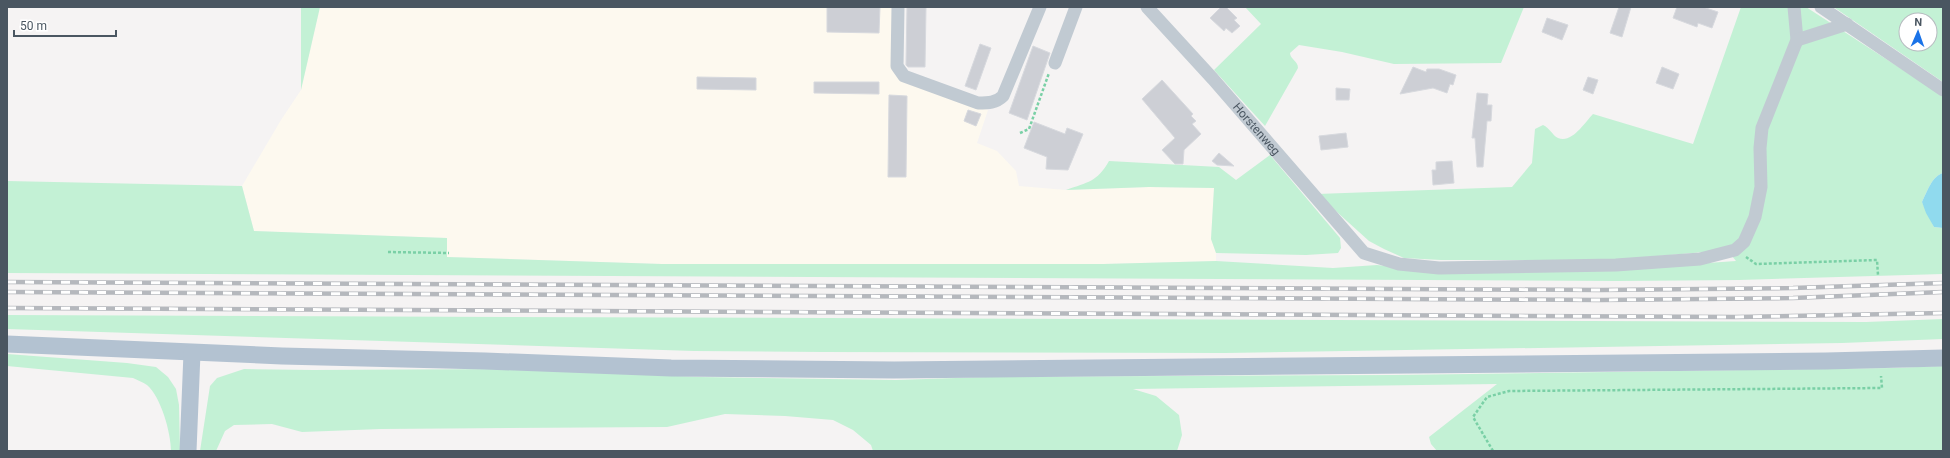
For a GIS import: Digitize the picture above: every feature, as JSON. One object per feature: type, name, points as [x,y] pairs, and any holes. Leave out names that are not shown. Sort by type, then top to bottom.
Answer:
[{"type":"main road","points":[[7,344],[192,353],[678,368],[886,370],[1818,361],[1943,358]]},
{"type":"main road","points":[[188,451],[192,353]]},
{"type":"street","points":[[898,7],[897,66],[904,76],[978,103],[988,103],[996,102],[1003,96],[1040,7]]},
{"type":"street","points":[[1055,63],[1076,7]]},
{"type":"street","name":"Horstenweg","points":[[1147,7],[1213,79],[1364,253],[1399,264],[1438,268],[1616,265],[1700,259],[1735,250]]},
{"type":"street","points":[[1735,250],[1744,242],[1755,217],[1761,187],[1760,148],[1762,128],[1797,40],[1794,7]]},
{"type":"street","points":[[1821,7],[1943,90]]},
{"type":"street","points":[[1797,40],[1847,24]]},
{"type":"path","points":[[1020,133],[1029,129],[1051,67],[1055,63]]},
{"type":"path","points":[[1735,250],[1756,264],[1877,260],[1878,275]]},
{"type":"path","points":[[388,252],[449,253]]},
{"type":"path","points":[[1493,451],[1473,417],[1487,398],[1509,391],[1882,388],[1881,376]]},
{"type":"shaded area","points":[[320,7],[898,7],[898,78],[988,110],[977,143],[997,151],[1016,171],[1019,186],[1066,190],[1149,187],[1214,188],[1211,239],[1216,253],[1216,261],[1103,264],[662,264],[447,257],[447,238],[254,231],[242,186],[281,120],[301,90]]},
{"type":"green space","points":[[301,7],[320,7],[301,90]]},
{"type":"green space","points":[[1245,7],[1524,7],[1501,63],[1394,64],[1342,52],[1299,45],[1290,53],[1298,68],[1265,126],[1214,70],[1261,24]]},
{"type":"green space","points":[[1741,7],[1806,7],[1943,96],[1943,173],[1936,177],[1933,181],[1922,202],[1934,227],[1943,228],[1943,274],[1739,280],[1617,281],[7,273],[7,181],[242,186],[254,231],[447,238],[447,257],[662,264],[1103,264],[1216,261],[1333,268],[1377,265],[1412,269],[1622,269],[1736,261],[1727,250],[1613,260],[1441,260],[1404,258],[1369,241],[1317,194],[1512,187],[1532,163],[1535,129],[1543,125],[1558,138],[1568,138],[1578,131],[1593,114],[1693,144]]},
{"type":"green space","points":[[1833,7],[1943,7],[1943,82],[1899,52],[1938,52],[1938,12],[1898,12],[1898,51]]},
{"type":"green space","points":[[1270,155],[1340,238],[1341,248],[1338,253],[1306,255],[1216,253],[1211,239],[1214,188],[1149,187],[1066,190],[1086,183],[1096,177],[1105,168],[1109,161],[1219,167],[1236,180]]},
{"type":"green space","points":[[7,315],[1866,322],[1943,319],[1943,339],[1842,343],[1225,353],[694,351],[7,329]]},
{"type":"green space","points":[[7,354],[127,363],[156,367],[168,377],[176,389],[179,405],[180,451],[171,451],[171,443],[167,425],[161,406],[152,391],[144,383],[133,378],[7,366]]},
{"type":"green space","points":[[1943,366],[1943,451],[1437,451],[1431,444],[1429,437],[1497,384],[1133,389],[1156,396],[1179,415],[1182,435],[1177,451],[873,451],[871,445],[853,430],[833,420],[785,416],[725,414],[667,427],[381,429],[302,432],[272,424],[234,425],[225,431],[216,451],[200,451],[210,386],[217,378],[244,369],[514,369],[701,377],[896,380],[986,377],[1394,375]]},
{"type":"water","points":[[1943,173],[1943,228],[1934,227],[1922,202],[1933,181],[1936,177]]},
{"type":"building","points":[[827,7],[880,7],[879,33],[827,32]]},
{"type":"building","points":[[907,7],[926,7],[925,67],[908,67],[906,65]]},
{"type":"building","points":[[1221,7],[1226,7],[1237,18],[1234,20],[1240,26],[1232,33],[1226,28],[1224,31],[1210,18]]},
{"type":"building","points":[[1619,7],[1631,7],[1622,37],[1610,33]]},
{"type":"building","points":[[1677,7],[1703,7],[1718,12],[1712,28],[1698,23],[1697,27],[1673,18]]},
{"type":"building","points":[[1547,18],[1568,25],[1562,40],[1542,32]]},
{"type":"building","points":[[980,44],[991,48],[976,90],[965,86]]},
{"type":"building","points":[[1033,46],[1050,53],[1027,120],[1009,113]]},
{"type":"building","points":[[1413,67],[1426,72],[1427,69],[1439,69],[1456,75],[1453,85],[1450,84],[1447,93],[1433,88],[1400,94]]},
{"type":"building","points":[[1662,67],[1679,74],[1673,89],[1656,83]]},
{"type":"building","points":[[697,77],[756,78],[756,90],[697,89]]},
{"type":"building","points":[[1588,77],[1598,80],[1593,94],[1583,90]]},
{"type":"building","points":[[1162,80],[1193,114],[1191,116],[1196,121],[1192,124],[1201,134],[1184,150],[1183,164],[1175,164],[1162,150],[1175,138],[1142,99]]},
{"type":"building","points":[[814,82],[879,82],[879,94],[814,93]]},
{"type":"building","points":[[1336,88],[1350,89],[1349,100],[1336,100]]},
{"type":"building","points":[[1477,93],[1488,94],[1487,105],[1492,105],[1491,121],[1487,121],[1483,167],[1477,167],[1475,138],[1472,138]]},
{"type":"building","points":[[889,95],[907,96],[906,177],[888,177]]},
{"type":"building","points":[[968,110],[981,114],[976,126],[964,121]]},
{"type":"building","points":[[1034,122],[1065,134],[1067,128],[1083,134],[1068,170],[1046,169],[1047,157],[1024,148]]},
{"type":"building","points":[[1346,133],[1348,147],[1321,150],[1319,136]]},
{"type":"building","points":[[1219,153],[1234,166],[1217,165],[1212,161]]},
{"type":"building","points":[[1452,161],[1454,183],[1433,185],[1432,170],[1436,170],[1436,162]]},
{"type":"railway","points":[[7,282],[1600,290],[1793,288],[1943,283]]},
{"type":"railway","points":[[7,292],[1600,300],[1793,298],[1943,292]]},
{"type":"railway","points":[[7,308],[1736,317],[1943,313]]}]
